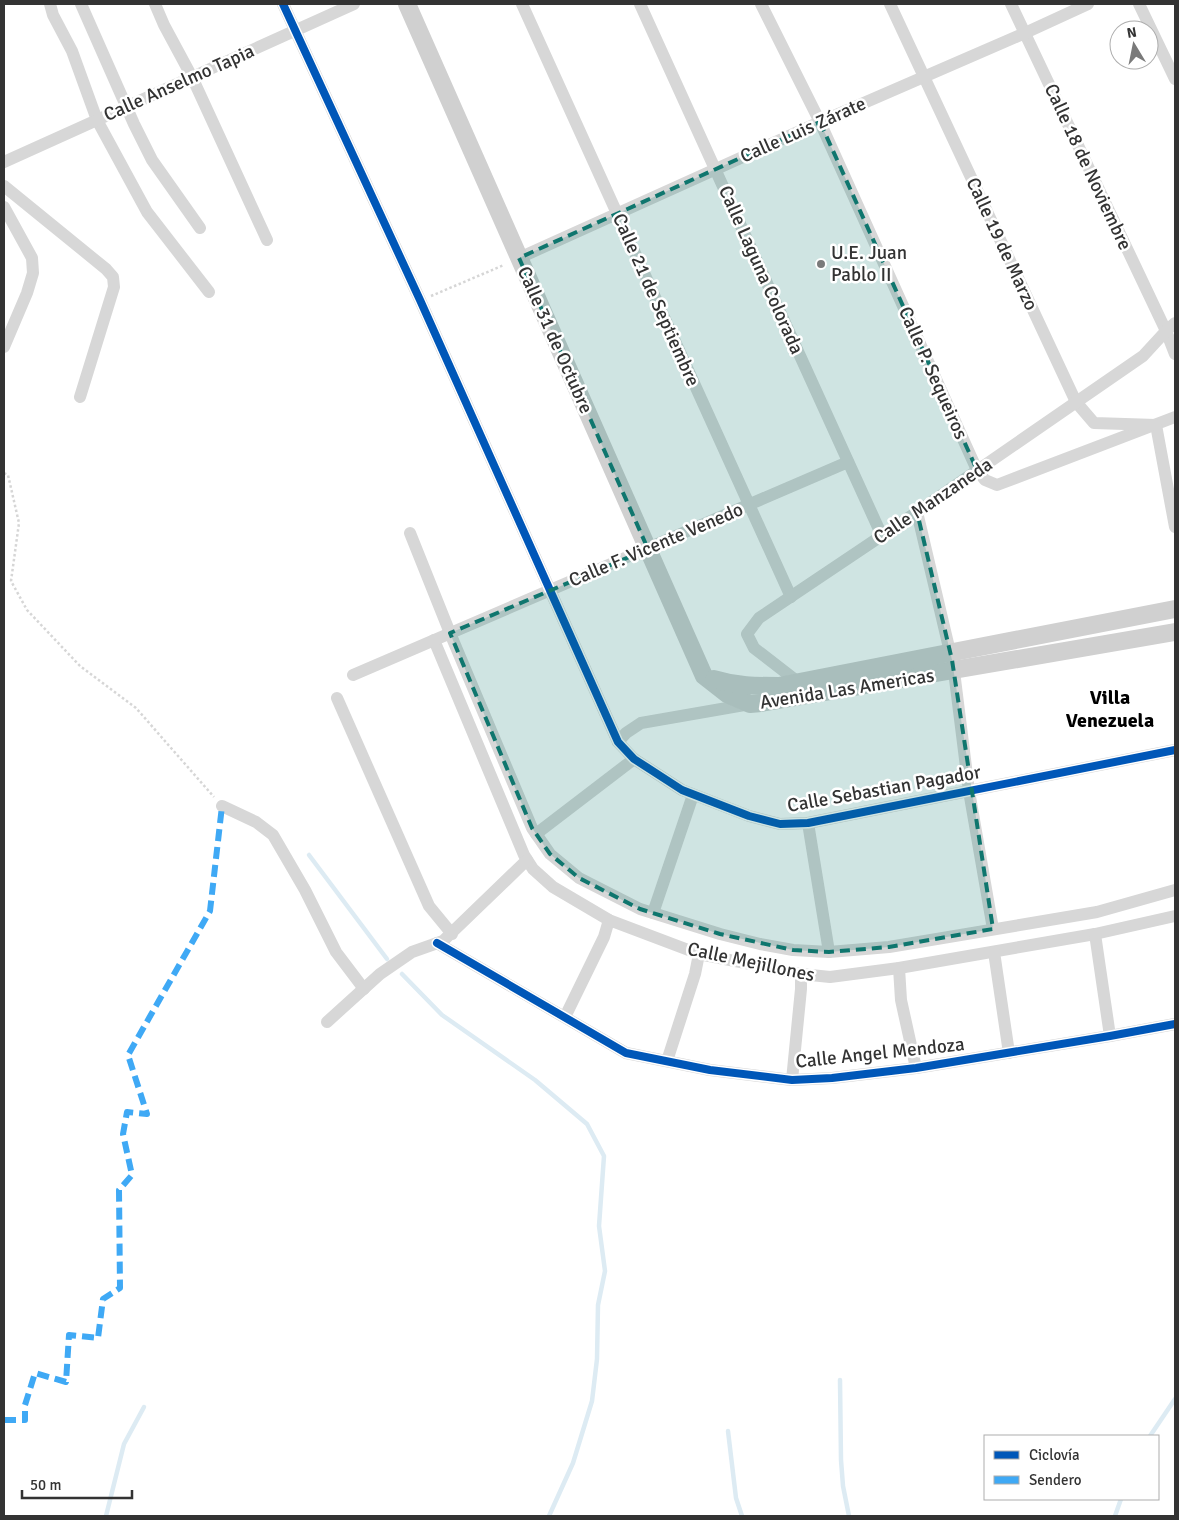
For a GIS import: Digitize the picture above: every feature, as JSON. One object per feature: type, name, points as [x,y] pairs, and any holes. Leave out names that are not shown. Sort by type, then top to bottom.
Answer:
[{"type":"main road","name":"Calle 31 de Octubre","points":[[407,4],[704,676]]},
{"type":"main road","name":"Avenida Las Americas","points":[[704,676],[751,687],[779,686],[1175,609]]},
{"type":"main road","name":"Avenida Las Americas","points":[[704,676],[728,694],[750,704],[793,699],[954,672],[1175,632]]},
{"type":"street","points":[[50,4],[53,14],[72,51],[97,120],[147,212],[210,292]]},
{"type":"street","points":[[81,4],[152,160],[200,228]]},
{"type":"street","points":[[155,4],[192,77],[267,240]]},
{"type":"street","name":"Calle Sebastian Pagador","points":[[283,4],[420,300],[618,742],[634,759],[693,795],[749,816],[780,824],[808,823],[1175,750]]},
{"type":"street","name":"Calle Anselmo Tapia","points":[[4,162],[354,4]]},
{"type":"street","name":"Calle 21 de Septiembre","points":[[522,4],[791,597]]},
{"type":"street","name":"Calle Laguna Colorada","points":[[640,4],[882,536]]},
{"type":"street","name":"Calle P. Sequeiros","points":[[761,4],[820,122],[978,470]]},
{"type":"street","name":"Calle 19 de Marzo","points":[[890,4],[1076,402],[1094,423],[1156,425]]},
{"type":"street","name":"Calle 18 de Noviembre","points":[[1011,4],[1170,327],[1175,354]]},
{"type":"street","name":"Calle Luis Zárate","points":[[519,258],[1088,4]]},
{"type":"street","points":[[1139,4],[1175,79]]},
{"type":"street","points":[[4,186],[106,269],[113,277],[114,287],[80,397]]},
{"type":"street","points":[[4,207],[32,258],[33,273],[27,293],[4,347]]},
{"type":"street","name":"Calle Manzaneda","points":[[798,682],[754,648],[748,634],[759,618],[882,536],[1143,356],[1170,327]]},
{"type":"street","points":[[978,470],[985,480],[997,485],[1175,417]]},
{"type":"street","points":[[1156,425],[1175,527]]},
{"type":"street","name":"Calle F. Vicente Venedo","points":[[353,675],[848,462]]},
{"type":"street","points":[[917,512],[950,652]]},
{"type":"street","name":"Calle Mejillones","points":[[410,533],[532,828],[550,854],[579,878],[640,909],[720,934],[760,944],[793,950],[828,952],[889,947],[1097,912],[1175,890]]},
{"type":"street","name":"Calle Mejillones","points":[[434,640],[527,860],[533,869],[553,888],[608,920],[699,954],[801,974],[830,977],[994,952],[1095,934],[1175,916]]},
{"type":"street","points":[[954,672],[970,792],[993,929]]},
{"type":"street","points":[[337,698],[428,906],[452,934]]},
{"type":"street","points":[[618,742],[626,733],[641,723],[750,704]]},
{"type":"street","points":[[536,834],[634,759]]},
{"type":"street","points":[[653,913],[693,795]]},
{"type":"street","points":[[222,806],[256,822],[273,835],[305,890],[336,952],[364,989]]},
{"type":"street","points":[[808,823],[828,952]]},
{"type":"street","points":[[327,1022],[380,974],[412,952],[443,941],[452,934],[527,860]]},
{"type":"street","points":[[565,1017],[604,937],[608,920]]},
{"type":"street","points":[[1095,934],[1110,1036]]},
{"type":"street","name":"Calle Angel Mendoza","points":[[437,943],[626,1053],[710,1070],[792,1080],[832,1078],[916,1068],[1175,1024]]},
{"type":"street","points":[[994,952],[1009,1053]]},
{"type":"street","points":[[667,1061],[695,974],[699,954]]},
{"type":"street","points":[[898,968],[901,1000],[916,1068]]},
{"type":"street","points":[[792,1080],[801,974]]},
{"type":"path","points":[[420,300],[519,258]]},
{"type":"path","points":[[4,473],[8,475],[18,523],[11,582],[27,610],[80,666],[136,708],[222,806]]},
{"type":"highlighted area","points":[[820,122],[977,470],[917,512],[952,660],[993,929],[889,947],[829,952],[793,950],[720,934],[640,909],[579,878],[550,854],[532,828],[450,633],[648,549],[519,258]]},
{"type":"waterway","points":[[309,855],[387,959]]},
{"type":"waterway","points":[[402,974],[442,1015],[535,1080],[587,1124],[604,1156],[599,1226],[605,1271],[598,1305],[597,1359],[592,1401],[573,1463],[549,1516]]},
{"type":"waterway","points":[[840,1380],[841,1460],[843,1486],[849,1516]]},
{"type":"waterway","points":[[1151,1435],[1175,1399]]},
{"type":"waterway","points":[[106,1516],[124,1444],[144,1407]]},
{"type":"waterway","points":[[728,1431],[736,1498],[742,1516]]},
{"type":"waterway","points":[[1115,1516],[1121,1500]]},
{"type":"marked path","points":[[4,1420],[25,1420],[25,1405],[35,1373],[66,1382],[69,1335],[98,1338],[103,1299],[120,1288],[119,1190],[132,1175],[123,1134],[127,1112],[147,1114],[128,1055],[210,911],[222,806]]},
{"type":"cycle path","points":[[283,4],[420,300],[618,742],[634,759],[682,790],[749,816],[780,824],[808,823],[1175,750]]},
{"type":"cycle path","points":[[437,943],[626,1053],[710,1070],[792,1080],[832,1078],[916,1068],[1175,1024]]},
{"type":"place","name":"U.E. Juan Pablo II","points":[[821,264]]},
{"type":"district","name":"Villa Venezuela","points":[[1110,708]]}]
